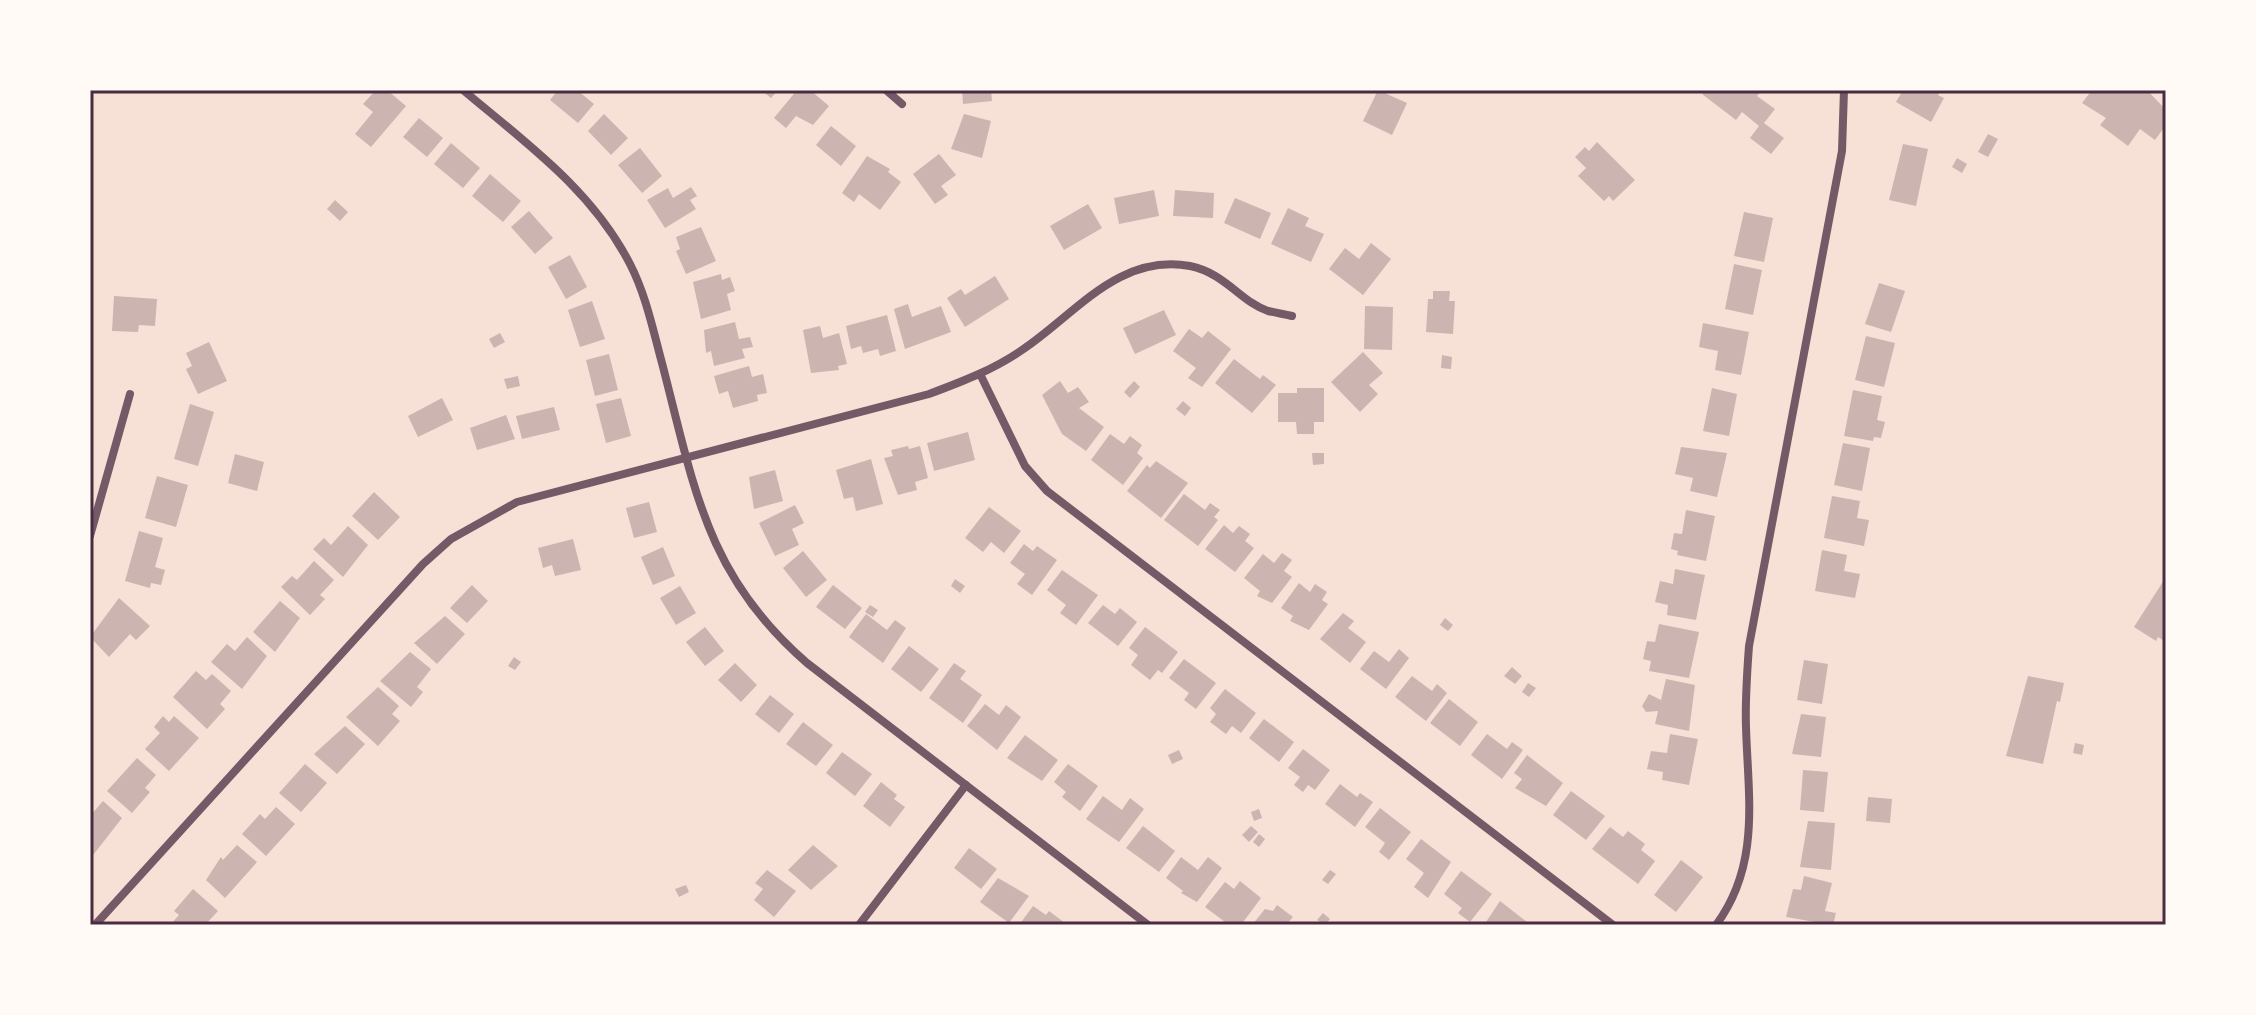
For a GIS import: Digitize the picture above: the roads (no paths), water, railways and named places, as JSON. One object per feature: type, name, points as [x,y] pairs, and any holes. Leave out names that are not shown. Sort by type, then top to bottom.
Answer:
[{"type":"street","points":[[463,90],[566,176],[613,234],[646,302],[687,457],[717,551],[756,614],[807,663],[1148,925]]},
{"type":"street","points":[[886,90],[902,104]]},
{"type":"street","points":[[1716,925],[1740,884],[1748,856],[1752,817],[1746,727],[1749,646],[1842,151],[1844,90]]},
{"type":"street","points":[[95,925],[369,620],[451,539],[517,502],[929,394],[980,374],[1029,345],[1104,285],[1146,266],[1174,264],[1201,270],[1234,286],[1266,310],[1292,316]]},
{"type":"street","points":[[980,374],[1025,466],[1047,491],[1613,925]]},
{"type":"street","points":[[90,536],[130,394]]},
{"type":"street","points":[[859,925],[966,785]]}]
